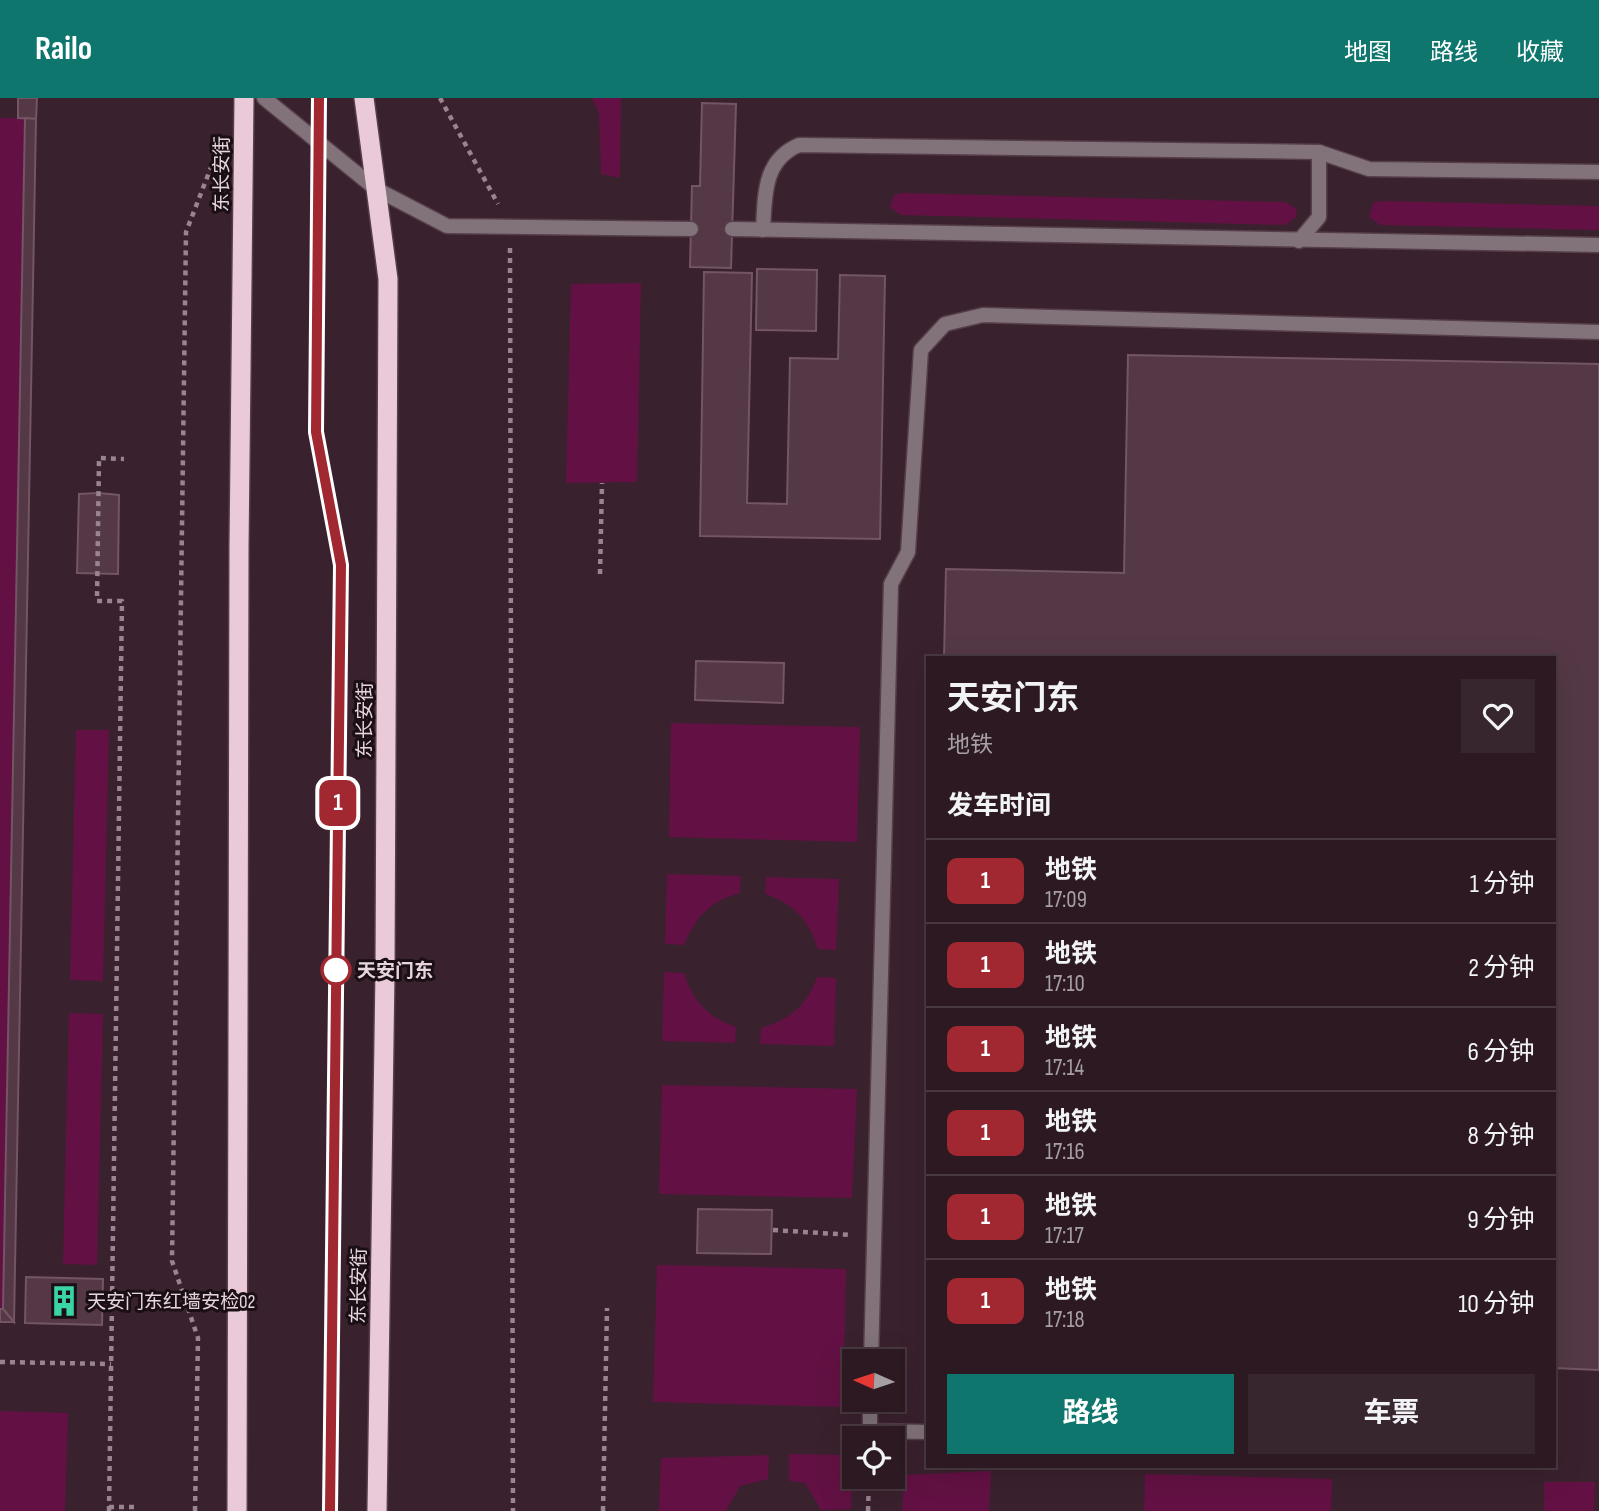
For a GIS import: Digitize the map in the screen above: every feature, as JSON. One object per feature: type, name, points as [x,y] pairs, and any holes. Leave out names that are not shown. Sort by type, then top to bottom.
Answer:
[{"type":"highway","name":"东长安街","points":[[237,1511],[239,524],[244,98]]},
{"type":"highway","name":"东长安街","points":[[364,98],[388,279],[386,958],[377,1511]]},
{"type":"street","points":[[264,98],[376,189],[447,226],[691,229]]},
{"type":"street","points":[[764,230],[768,176],[775,162],[799,145],[1319,152],[1369,169],[1599,172]]},
{"type":"street","points":[[1299,241],[1319,217],[1319,152]]},
{"type":"street","points":[[732,229],[1599,245]]},
{"type":"street","points":[[871,1349],[891,584],[908,552],[921,350],[945,324],[983,315],[1599,332]]},
{"type":"street","points":[[870,1412],[870,1431],[926,1432]]},
{"type":"path","points":[[440,98],[510,227],[513,1511]]},
{"type":"path","points":[[195,1511],[198,1338],[172,1261],[186,232],[219,147]]},
{"type":"path","points":[[124,459],[99,458],[97,601],[122,601],[109,1509],[136,1507]]},
{"type":"path","points":[[600,573],[602,483]]},
{"type":"path","points":[[773,1230],[874,1237]]},
{"type":"path","points":[[603,1511],[607,1308]]},
{"type":"path","points":[[0,1362],[111,1364]]},
{"type":"path","points":[[868,1511],[869,1489]]},
{"type":"shaded area","points":[[592,98],[621,98],[620,178],[601,174],[599,113]]},
{"type":"shaded area","points":[[0,118],[25,118],[3,1309],[0,1309]]},
{"type":"shaded area","points":[[901,193],[1286,202],[1297,210],[1296,217],[1285,225],[901,215],[890,207],[894,195]]},
{"type":"shaded area","points":[[1381,201],[1599,206],[1599,230],[1380,225],[1369,217],[1373,203]]},
{"type":"shaded area","points":[[641,283],[637,482],[566,483],[571,284]]},
{"type":"shaded area","points":[[671,723],[860,727],[857,842],[669,837]]},
{"type":"shaded area","points":[[76,730],[109,730],[103,981],[70,980]]},
{"type":"shaded area","points":[[667,874],[741,876],[740,893],[730,896],[705,912],[693,926],[684,945],[665,944]]},
{"type":"shaded area","points":[[766,877],[839,879],[836,950],[818,949],[799,914],[765,894]]},
{"type":"shaded area","points":[[664,972],[684,973],[692,992],[703,1007],[717,1018],[736,1027],[735,1043],[662,1041]]},
{"type":"shaded area","points":[[817,977],[836,978],[834,1046],[760,1044],[761,1028],[780,1021],[796,1010],[808,996]]},
{"type":"shaded area","points":[[69,1013],[103,1014],[97,1265],[63,1264]]},
{"type":"shaded area","points":[[662,1085],[857,1089],[852,1198],[659,1194]]},
{"type":"shaded area","points":[[657,1265],[846,1269],[842,1407],[653,1402]]},
{"type":"shaded area","points":[[0,1411],[68,1413],[65,1511],[0,1511]]},
{"type":"shaded area","points":[[789,1454],[842,1455],[842,1489],[852,1489],[851,1509],[821,1510],[805,1483],[789,1481]]},
{"type":"shaded area","points":[[769,1455],[768,1479],[740,1486],[726,1511],[659,1511],[661,1458]]},
{"type":"shaded area","points":[[991,1471],[989,1511],[902,1511],[905,1475]]},
{"type":"shaded area","points":[[1145,1474],[1332,1479],[1331,1511],[1144,1511]]},
{"type":"shaded area","points":[[1544,1482],[1595,1482],[1594,1511],[1544,1511]]},
{"type":"building","points":[[18,98],[37,98],[36,119],[18,118]]},
{"type":"building","points":[[702,103],[736,104],[731,268],[690,267],[692,186],[700,186]]},
{"type":"building","points":[[25,118],[36,119],[14,1322],[3,1309]]},
{"type":"building","points":[[757,269],[817,270],[816,331],[756,330]]},
{"type":"building","points":[[704,272],[752,273],[747,503],[787,504],[790,358],[838,359],[840,275],[885,276],[880,539],[700,536]]},
{"type":"building","points":[[1128,355],[1599,364],[1599,1370],[1556,1368],[1556,656],[944,656],[946,569],[1124,573]]},
{"type":"building","points":[[79,494],[119,495],[118,574],[77,573]]},
{"type":"building","points":[[696,661],[784,663],[783,703],[695,700]]},
{"type":"building","points":[[698,1209],[772,1210],[771,1254],[697,1253]]},
{"type":"building","name":"天安门东红墙安检02","points":[[26,1277],[103,1279],[102,1325],[25,1323]]},
{"type":"building","points":[[0,1309],[3,1309],[14,1322],[0,1322]]},
{"type":"metro line","name":"1","points":[[319,98],[316,432],[341,565],[330,1511]]},
{"type":"place","name":"天安门东","points":[[336,970]]},
{"type":"place","name":"天安门东红墙安检02","points":[[64,1301]]}]
